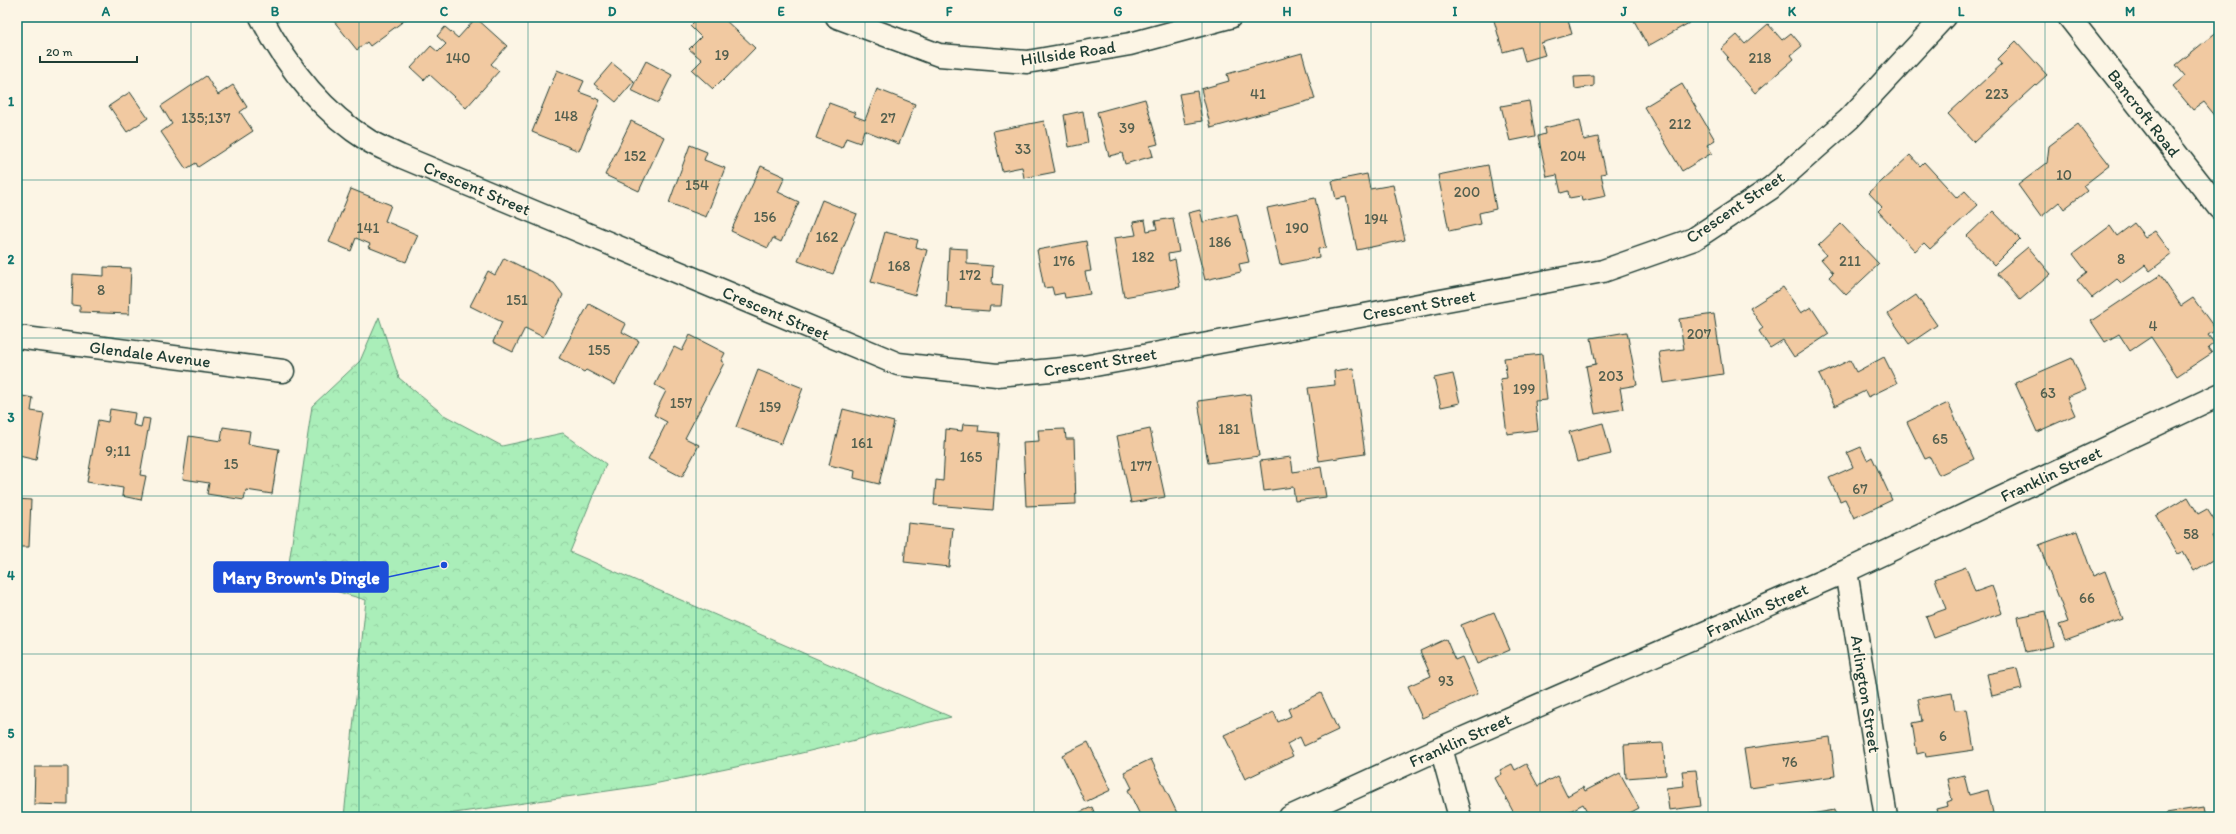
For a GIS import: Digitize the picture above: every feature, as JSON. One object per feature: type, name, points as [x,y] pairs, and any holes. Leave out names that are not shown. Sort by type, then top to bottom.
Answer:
[{"type":"street","name":"Crescent Street","points":[[261,17],[277,47],[317,97],[341,119],[369,141],[400,156],[898,364],[997,375],[1084,367],[1603,271],[1694,239],[1771,188],[1849,119],[1944,17]]},
{"type":"street","name":"Hillside Road","points":[[837,17],[939,55],[1027,62],[1130,44],[1230,17]]},
{"type":"street","name":"Bancroft Road","points":[[2069,17],[2219,208]]},
{"type":"street","name":"Glendale Avenue","points":[[17,337],[284,371]]},
{"type":"street","name":"Franklin Street","points":[[1290,817],[1441,748],[1846,571],[2219,395]]},
{"type":"street","name":"Arlington Street","points":[[1846,571],[1886,817]]},
{"type":"street","points":[[1441,748],[1460,817]]},
{"type":"green space","points":[[379,317],[399,378],[444,415],[502,446],[563,433],[606,464],[570,552],[951,717],[789,756],[649,785],[427,817],[344,817],[366,600],[287,577],[312,406],[360,361]]},
{"type":"building","points":[[337,17],[409,17],[370,46],[367,42],[357,50],[333,20]]},
{"type":"building","points":[[699,17],[714,17],[717,19],[722,17],[755,48],[723,81],[722,80],[713,89],[692,70],[702,60],[689,49],[701,37],[690,26]]},
{"type":"building","points":[[1493,17],[1567,17],[1572,34],[1541,43],[1545,55],[1525,61],[1521,47],[1503,52]]},
{"type":"building","points":[[1632,17],[1685,17],[1689,23],[1648,46]]},
{"type":"building","points":[[476,18],[507,46],[491,64],[499,71],[466,108],[429,74],[424,80],[411,68],[431,46],[438,52],[446,44],[437,36],[445,27],[458,38]]},
{"type":"building","points":[[1768,24],[1782,40],[1791,33],[1802,46],[1791,55],[1794,59],[1755,93],[1726,59],[1728,57],[1721,49],[1737,35],[1745,44]]},
{"type":"building","points":[[2219,30],[2219,116],[2217,118],[2204,102],[2193,110],[2173,86],[2185,76],[2176,65]]},
{"type":"building","points":[[2016,41],[2047,75],[1974,142],[1948,114],[2002,64],[1998,59]]},
{"type":"building","points":[[1302,53],[1315,99],[1211,128],[1201,89],[1229,81],[1227,74]]},
{"type":"building","points":[[646,61],[672,75],[658,103],[631,90]]},
{"type":"building","points":[[612,63],[634,81],[616,102],[594,84]]},
{"type":"building","points":[[557,70],[584,81],[579,92],[600,100],[579,151],[532,132]]},
{"type":"building","points":[[206,76],[218,95],[233,85],[247,107],[240,112],[253,131],[198,167],[196,163],[186,169],[161,132],[172,124],[161,106]]},
{"type":"building","points":[[1594,76],[1594,86],[1575,89],[1574,77]]},
{"type":"building","points":[[1682,84],[1715,140],[1707,145],[1712,153],[1682,171],[1644,107]]},
{"type":"building","points":[[877,89],[915,104],[899,144],[864,130],[860,143],[846,138],[842,148],[816,138],[829,103],[856,113],[854,116],[865,120]]},
{"type":"building","points":[[1197,91],[1202,121],[1185,124],[1179,94]]},
{"type":"building","points":[[130,92],[148,118],[127,132],[109,106]]},
{"type":"building","points":[[1145,99],[1158,144],[1150,146],[1153,156],[1125,164],[1122,153],[1109,156],[1097,112]]},
{"type":"building","points":[[1529,101],[1535,136],[1510,141],[1501,106]]},
{"type":"building","points":[[1083,111],[1088,143],[1069,147],[1064,115]]},
{"type":"building","points":[[1580,120],[1584,140],[1598,137],[1606,173],[1601,174],[1606,196],[1582,201],[1581,196],[1569,198],[1568,191],[1561,193],[1557,175],[1547,177],[1538,136],[1545,134],[1544,128]]},
{"type":"building","points":[[631,121],[664,137],[639,191],[605,175]]},
{"type":"building","points":[[1044,121],[1055,172],[1024,178],[1022,167],[1002,171],[993,131]]},
{"type":"building","points":[[2078,124],[2110,165],[2083,186],[2087,191],[2064,209],[2059,202],[2041,217],[2018,185],[2047,163],[2049,146]]},
{"type":"building","points":[[690,145],[707,152],[704,160],[725,168],[706,217],[669,203]]},
{"type":"building","points":[[1910,155],[1920,166],[1924,162],[1957,198],[1965,191],[1978,205],[1930,249],[1924,243],[1915,251],[1878,211],[1882,207],[1869,193]]},
{"type":"building","points":[[1488,165],[1496,209],[1479,213],[1481,224],[1449,231],[1438,175]]},
{"type":"building","points":[[761,166],[785,177],[778,192],[799,202],[781,242],[773,238],[768,248],[731,231]]},
{"type":"building","points":[[1367,174],[1370,189],[1393,185],[1405,240],[1357,250],[1346,197],[1336,199],[1332,181]]},
{"type":"building","points":[[351,189],[391,205],[385,221],[418,235],[406,262],[368,247],[370,244],[356,238],[351,251],[329,242]]},
{"type":"building","points":[[1315,198],[1326,248],[1318,249],[1319,257],[1280,265],[1267,208]]},
{"type":"building","points":[[822,200],[857,214],[833,274],[798,261]]},
{"type":"building","points":[[1200,210],[1203,222],[1237,214],[1249,262],[1239,264],[1241,272],[1205,280],[1188,213]]},
{"type":"building","points":[[1993,211],[2020,239],[1994,265],[1967,236]]},
{"type":"building","points":[[1173,218],[1179,252],[1168,254],[1169,261],[1175,259],[1180,287],[1124,297],[1114,238],[1136,235],[1133,222],[1145,220],[1147,231],[1157,229],[1155,221]]},
{"type":"building","points":[[2134,223],[2145,237],[2155,231],[2172,254],[2150,271],[2145,265],[2121,283],[2117,279],[2092,298],[2077,280],[2087,272],[2073,254],[2110,226],[2117,236]]},
{"type":"building","points":[[1841,224],[1879,264],[1846,295],[1829,277],[1833,273],[1821,259],[1826,255],[1818,246]]},
{"type":"building","points":[[885,232],[918,240],[916,247],[927,250],[915,295],[871,282]]},
{"type":"building","points":[[1086,241],[1091,271],[1085,272],[1090,294],[1065,298],[1064,293],[1054,295],[1052,287],[1044,288],[1037,250]]},
{"type":"building","points":[[2028,247],[2051,274],[2020,300],[1997,273]]},
{"type":"building","points":[[949,248],[967,249],[967,264],[993,266],[992,284],[1003,285],[1001,306],[990,306],[989,311],[946,308]]},
{"type":"building","points":[[504,258],[554,283],[563,295],[543,337],[525,328],[513,352],[493,342],[502,322],[470,306],[488,271],[495,275]]},
{"type":"building","points":[[104,267],[131,268],[129,314],[80,312],[80,306],[72,305],[73,274],[104,276]]},
{"type":"building","points":[[2160,275],[2181,306],[2193,298],[2216,330],[2208,335],[2214,343],[2208,348],[2212,353],[2177,376],[2151,337],[2130,351],[2119,334],[2105,342],[2091,321]]},
{"type":"building","points":[[1783,287],[1801,313],[1811,307],[1829,334],[1794,357],[1783,340],[1770,348],[1759,331],[1763,328],[1750,308]]},
{"type":"building","points":[[1916,295],[1937,325],[1909,344],[1888,314]]},
{"type":"building","points":[[589,304],[626,324],[622,332],[639,341],[615,385],[586,370],[584,372],[559,358]]},
{"type":"building","points":[[1714,314],[1723,374],[1664,383],[1659,352],[1684,349],[1679,319]]},
{"type":"building","points":[[1627,332],[1637,385],[1620,388],[1624,409],[1595,414],[1586,366],[1596,364],[1591,338]]},
{"type":"building","points":[[690,335],[725,353],[721,361],[724,363],[685,438],[699,445],[682,477],[648,459],[667,422],[654,415],[666,391],[655,385],[674,347],[682,351]]},
{"type":"building","points":[[1542,354],[1547,400],[1535,401],[1538,430],[1507,434],[1500,379],[1507,378],[1504,358]]},
{"type":"building","points":[[1884,357],[1897,383],[1868,397],[1865,391],[1835,406],[1819,375],[1850,360],[1856,372]]},
{"type":"building","points":[[2072,358],[2086,389],[2067,397],[2075,415],[2037,432],[2015,383]]},
{"type":"building","points":[[1353,368],[1365,454],[1319,461],[1308,388],[1335,385],[1334,371]]},
{"type":"building","points":[[758,370],[803,388],[781,444],[736,427]]},
{"type":"building","points":[[1453,374],[1460,403],[1441,407],[1434,378]]},
{"type":"building","points":[[1250,394],[1259,456],[1208,463],[1198,401]]},
{"type":"building","points":[[17,395],[33,398],[31,411],[44,413],[36,460],[19,456],[17,466]]},
{"type":"building","points":[[1948,403],[1974,459],[1939,475],[1930,457],[1925,459],[1907,422]]},
{"type":"building","points":[[110,409],[135,413],[133,425],[141,427],[143,418],[150,419],[140,475],[146,476],[141,500],[122,496],[123,488],[87,482],[98,420],[108,422]]},
{"type":"building","points":[[843,409],[894,422],[879,484],[854,478],[855,471],[829,465]]},
{"type":"building","points":[[1603,423],[1611,454],[1577,462],[1569,432]]},
{"type":"building","points":[[963,424],[979,425],[978,431],[999,433],[993,510],[934,505],[936,480],[943,481],[946,429],[962,431]]},
{"type":"building","points":[[223,427],[250,431],[248,444],[279,449],[272,494],[246,490],[244,500],[207,494],[209,483],[183,479],[189,436],[221,441]]},
{"type":"building","points":[[1065,429],[1066,439],[1074,439],[1076,504],[1026,506],[1023,442],[1039,441],[1038,430]]},
{"type":"building","points":[[1150,429],[1165,497],[1131,503],[1117,436]]},
{"type":"building","points":[[1861,447],[1867,460],[1872,457],[1892,500],[1854,518],[1845,499],[1840,501],[1829,478],[1853,467],[1847,453]]},
{"type":"building","points":[[1291,457],[1293,472],[1321,467],[1326,497],[1295,501],[1293,487],[1264,491],[1260,461]]},
{"type":"building","points":[[2188,497],[2198,514],[2207,509],[2219,528],[2219,532],[2212,536],[2219,549],[2219,556],[2194,571],[2183,552],[2178,554],[2156,516]]},
{"type":"building","points":[[17,499],[31,500],[29,547],[17,547]]},
{"type":"building","points":[[908,523],[953,528],[949,567],[904,562]]},
{"type":"building","points":[[2077,531],[2093,576],[2105,571],[2123,619],[2065,640],[2059,625],[2068,622],[2039,545]]},
{"type":"building","points":[[1966,567],[1975,592],[1992,586],[2002,613],[1934,638],[1926,616],[1946,609],[1935,579]]},
{"type":"building","points":[[2046,611],[2054,646],[2026,652],[2018,617]]},
{"type":"building","points":[[1494,612],[1510,650],[1477,664],[1461,625]]},
{"type":"building","points":[[1446,639],[1455,660],[1462,657],[1478,694],[1422,718],[1408,686],[1431,676],[1420,651]]},
{"type":"building","points":[[2017,668],[2022,689],[1992,696],[1987,674]]},
{"type":"building","points":[[1321,693],[1338,730],[1304,746],[1300,737],[1287,744],[1293,756],[1245,779],[1224,735],[1274,712],[1278,722],[1291,716],[1288,709]]},
{"type":"building","points":[[1952,693],[1955,710],[1967,709],[1974,750],[1926,757],[1925,752],[1917,754],[1912,723],[1922,721],[1918,699]]},
{"type":"building","points":[[1830,737],[1835,776],[1750,788],[1744,749]]},
{"type":"building","points":[[1088,742],[1111,790],[1085,802],[1062,755]]},
{"type":"building","points":[[1663,743],[1666,775],[1626,778],[1624,745]]},
{"type":"building","points":[[1151,759],[1179,817],[1141,817],[1128,790],[1132,788],[1124,772]]},
{"type":"building","points":[[1512,764],[1515,770],[1526,764],[1538,786],[1557,776],[1567,796],[1583,787],[1585,791],[1620,773],[1639,808],[1622,817],[1590,817],[1583,804],[1559,817],[1516,817],[1495,778],[1502,774],[1500,770]]},
{"type":"building","points":[[35,767],[68,767],[68,805],[34,804]]},
{"type":"building","points":[[1696,770],[1701,806],[1669,810],[1666,788],[1684,786],[1682,771]]},
{"type":"building","points":[[1964,775],[1969,795],[1988,790],[1993,813],[1986,815],[1987,817],[1938,817],[1936,809],[1948,806],[1947,802],[1952,800],[1947,779]]},
{"type":"building","points":[[1092,807],[1096,817],[1069,817]]},
{"type":"building","points":[[2204,807],[2206,817],[2167,817],[2166,813]]},
{"type":"building","points":[[1835,810],[1836,817],[1792,817]]},
{"type":"place","name":"Mary Brown's Dingle","points":[[444,565]]}]
